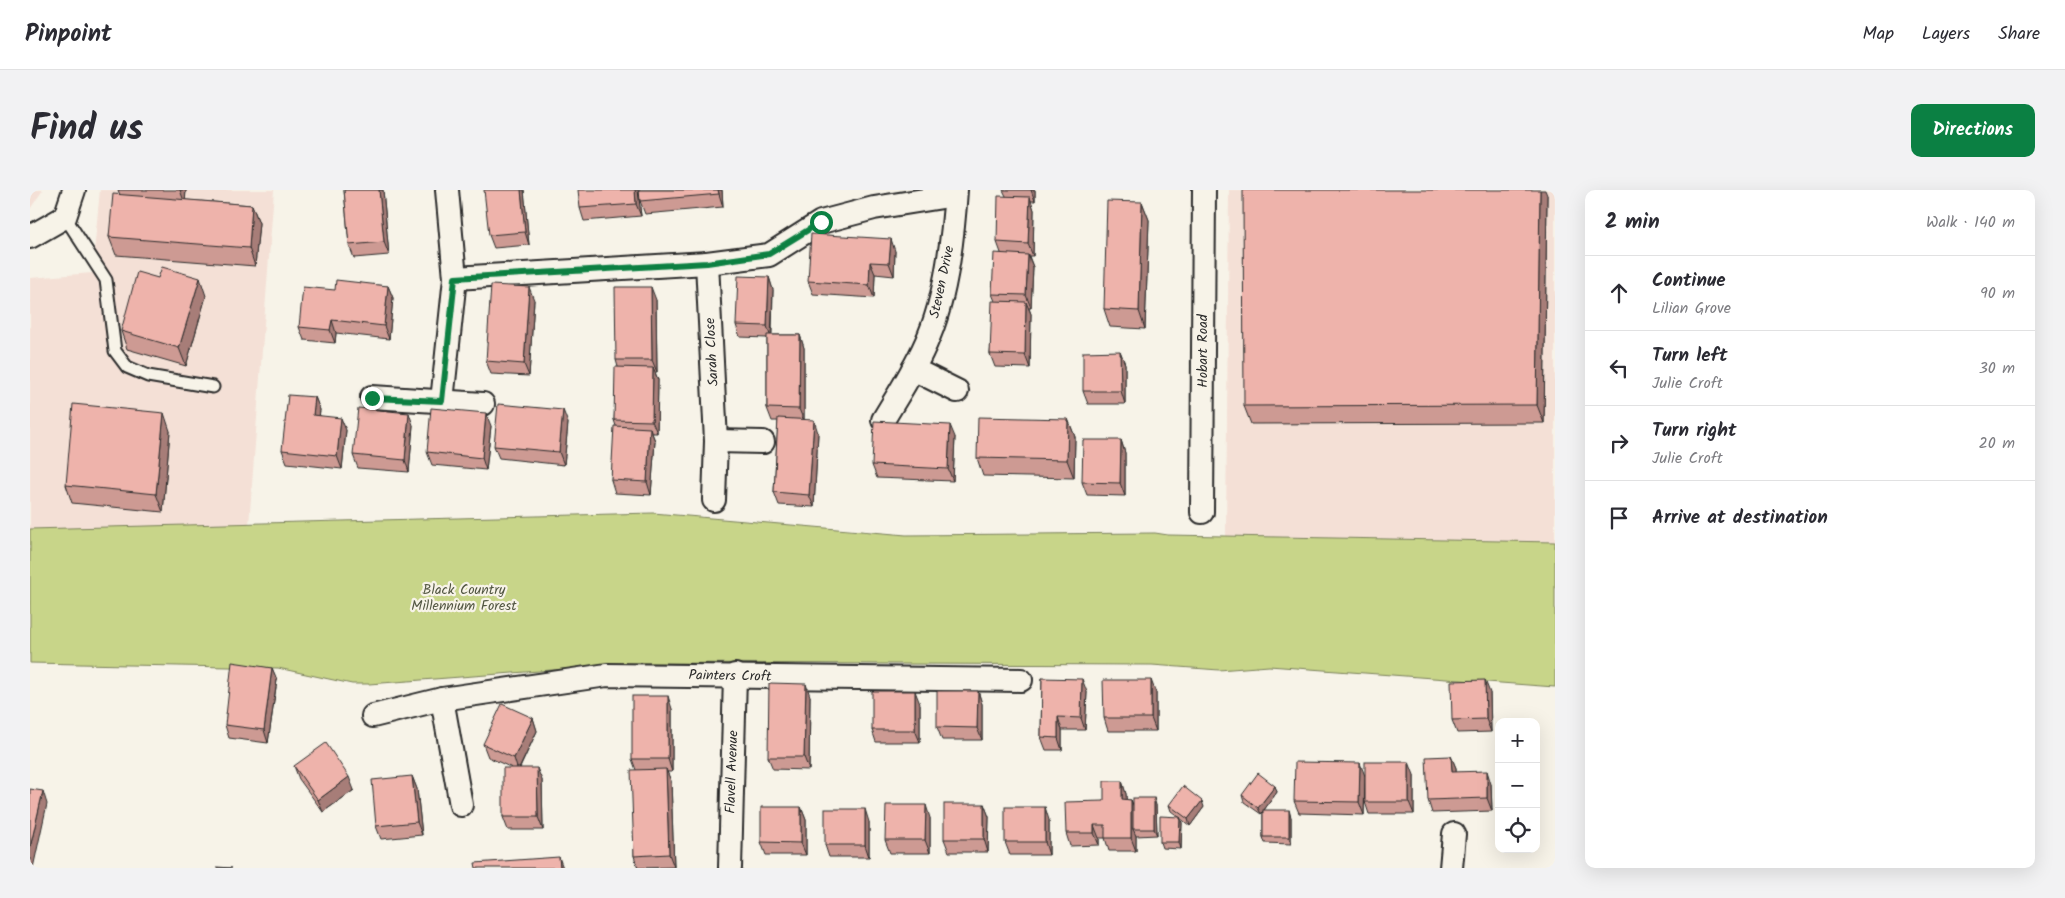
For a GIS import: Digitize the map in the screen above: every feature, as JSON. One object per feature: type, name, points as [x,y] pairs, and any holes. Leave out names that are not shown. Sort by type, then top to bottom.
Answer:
[{"type":"street","points":[[30,237],[65,217],[74,190]]},
{"type":"street","points":[[442,401],[455,278],[447,190]]},
{"type":"street","name":"Hobart Road","points":[[1202,512],[1204,190]]},
{"type":"street","points":[[455,278],[707,263],[769,254],[821,222],[874,208],[955,192]]},
{"type":"street","name":"Steven Drive","points":[[883,420],[913,370],[929,337],[940,304],[952,234],[955,192]]},
{"type":"street","name":"Sarah Close","points":[[707,263],[716,441],[714,500]]},
{"type":"street","points":[[913,370],[957,391]]},
{"type":"street","points":[[372,398],[482,404]]},
{"type":"street","points":[[716,441],[763,442]]},
{"type":"street","name":"Painters Croft","points":[[373,716],[442,699],[607,675],[1021,680]]},
{"type":"street","name":"Flavell Avenue","points":[[730,868],[735,676]]},
{"type":"street","points":[[442,699],[461,805]]},
{"type":"street","points":[[1451,868],[1454,834]]},
{"type":"lane","points":[[65,217],[106,280],[115,351],[127,367],[148,376],[213,387]]},
{"type":"shaded area","points":[[30,190],[43,190],[30,209]]},
{"type":"shaded area","points":[[100,190],[274,190],[249,525],[30,534],[30,278],[92,273]]},
{"type":"shaded area","points":[[1229,190],[1555,190],[1555,542],[1226,536]]},
{"type":"green space","name":"Black Country Millennium Forest","points":[[653,513],[906,535],[1155,533],[1168,535],[1555,542],[1555,687],[1269,666],[1219,670],[1152,665],[643,663],[352,684],[278,668],[30,663],[30,529]]},
{"type":"building","points":[[344,190],[379,190],[384,242],[349,245]]},
{"type":"building","points":[[484,190],[521,190],[525,232],[489,235]]},
{"type":"building","points":[[578,190],[635,190],[636,204],[580,208]]},
{"type":"building","points":[[639,190],[718,190],[719,194],[640,201]]},
{"type":"building","points":[[1243,190],[1540,190],[1537,405],[1244,406]]},
{"type":"building","points":[[113,194],[252,205],[249,248],[109,237]]},
{"type":"building","points":[[998,196],[1030,197],[1028,244],[997,242]]},
{"type":"building","points":[[1107,201],[1142,202],[1139,311],[1104,309]]},
{"type":"building","points":[[811,234],[891,239],[889,263],[870,262],[869,285],[808,281]]},
{"type":"building","points":[[994,253],[1028,255],[1026,295],[992,294]]},
{"type":"building","points":[[162,267],[200,278],[179,348],[121,331],[137,272],[158,278]]},
{"type":"building","points":[[738,276],[769,277],[767,326],[736,325]]},
{"type":"building","points":[[336,280],[388,286],[384,326],[332,320],[330,330],[299,327],[303,287],[335,290]]},
{"type":"building","points":[[491,285],[529,287],[524,364],[486,361]]},
{"type":"building","points":[[615,287],[651,287],[652,360],[616,360]]},
{"type":"building","points":[[992,301],[1026,302],[1025,355],[990,354]]},
{"type":"building","points":[[767,335],[800,335],[799,409],[767,408]]},
{"type":"building","points":[[1120,351],[1121,391],[1083,391],[1083,352]]},
{"type":"building","points":[[615,367],[653,368],[652,421],[614,420]]},
{"type":"building","points":[[288,395],[315,397],[313,415],[341,418],[337,456],[282,450]]},
{"type":"building","points":[[73,404],[164,413],[156,494],[66,485]]},
{"type":"building","points":[[498,404],[563,410],[559,452],[494,446]]},
{"type":"building","points":[[358,408],[409,413],[405,460],[353,455]]},
{"type":"building","points":[[431,408],[486,413],[482,458],[427,452]]},
{"type":"building","points":[[978,417],[1068,419],[1067,460],[977,458]]},
{"type":"building","points":[[778,418],[814,420],[809,495],[774,492]]},
{"type":"building","points":[[874,421],[950,425],[948,469],[872,465]]},
{"type":"building","points":[[614,426],[650,428],[647,482],[611,480]]},
{"type":"building","points":[[1083,440],[1121,440],[1120,483],[1082,482]]},
{"type":"building","points":[[232,662],[272,668],[264,730],[225,725]]},
{"type":"building","points":[[1042,678],[1082,679],[1081,718],[1058,717],[1058,738],[1041,737]]},
{"type":"building","points":[[1103,680],[1151,680],[1151,718],[1104,718]]},
{"type":"building","points":[[1485,680],[1486,719],[1452,720],[1451,681]]},
{"type":"building","points":[[769,683],[806,684],[804,757],[768,757]]},
{"type":"building","points":[[872,691],[915,691],[915,730],[872,730]]},
{"type":"building","points":[[937,691],[978,691],[977,728],[937,727]]},
{"type":"building","points":[[632,696],[668,696],[668,759],[632,759]]},
{"type":"building","points":[[502,704],[533,718],[514,758],[483,744]]},
{"type":"building","points":[[326,743],[349,777],[318,800],[294,766]]},
{"type":"building","points":[[1451,756],[1452,772],[1487,771],[1487,798],[1428,800],[1426,757]]},
{"type":"building","points":[[1295,762],[1360,763],[1359,802],[1294,801]]},
{"type":"building","points":[[1365,762],[1409,762],[1409,802],[1365,802]]},
{"type":"building","points":[[503,768],[537,768],[538,817],[503,817]]},
{"type":"building","points":[[666,769],[669,854],[634,856],[631,770]]},
{"type":"building","points":[[1258,773],[1275,786],[1258,808],[1242,795]]},
{"type":"building","points":[[412,776],[417,822],[376,826],[372,780]]},
{"type":"building","points":[[1104,781],[1122,781],[1122,799],[1131,800],[1131,838],[1105,838],[1105,825],[1094,825],[1094,833],[1066,833],[1065,802],[1104,801]]},
{"type":"building","points":[[1183,786],[1202,801],[1188,819],[1169,805]]},
{"type":"building","points":[[30,789],[43,791],[30,848]]},
{"type":"building","points":[[1133,798],[1154,798],[1154,829],[1133,829]]},
{"type":"building","points":[[944,804],[984,804],[984,839],[944,839]]},
{"type":"building","points":[[886,805],[926,805],[925,840],[885,840]]},
{"type":"building","points":[[761,807],[801,807],[801,843],[761,842]]},
{"type":"building","points":[[1005,807],[1045,807],[1045,842],[1005,842]]},
{"type":"building","points":[[825,809],[865,809],[865,845],[825,845]]},
{"type":"building","points":[[1263,810],[1289,810],[1289,837],[1263,837]]},
{"type":"building","points":[[1160,816],[1180,817],[1179,842],[1160,842]]},
{"type":"building","points":[[559,857],[560,868],[476,868],[475,863]]},
{"type":"route","points":[[372,398],[442,401],[455,278],[707,263],[769,254],[821,222]]}]
